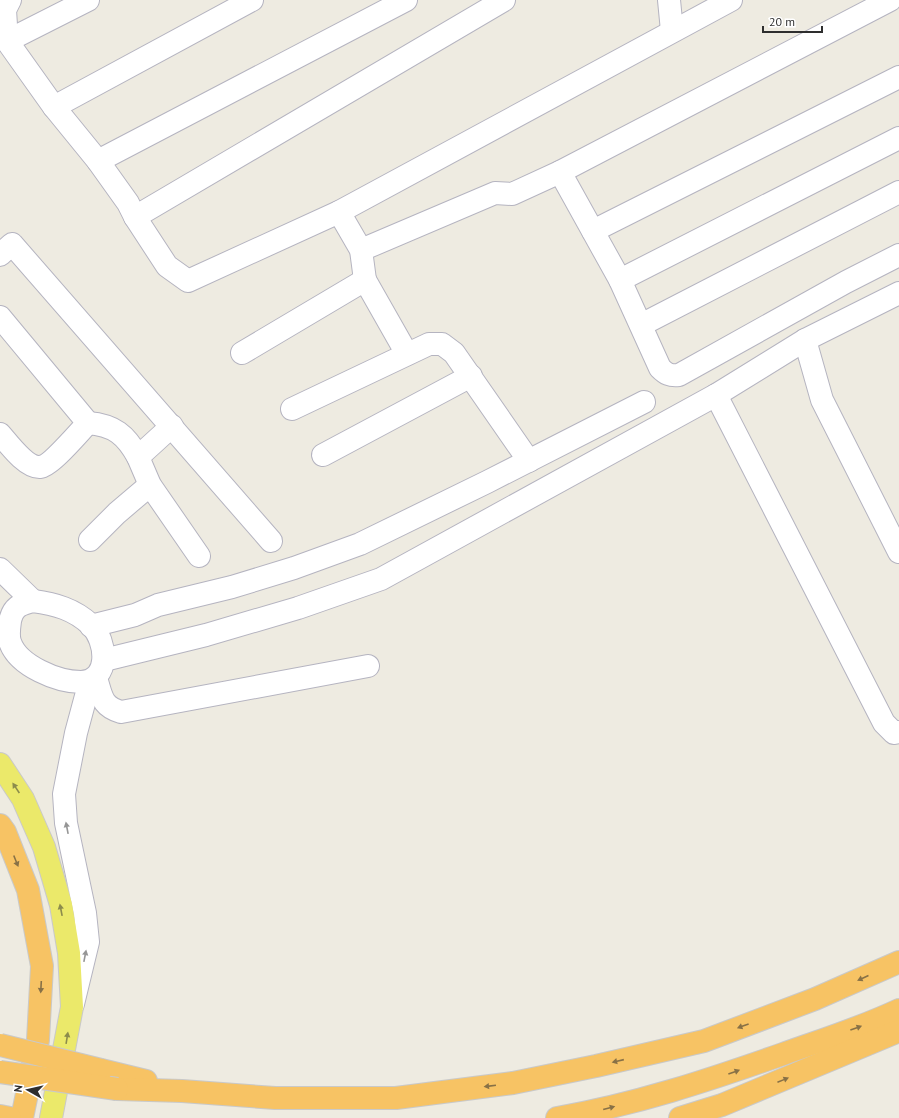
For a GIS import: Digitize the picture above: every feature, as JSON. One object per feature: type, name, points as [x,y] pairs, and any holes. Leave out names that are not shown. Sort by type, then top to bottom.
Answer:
[{"type":"highway","points":[[0,825],[5,832],[28,890],[42,966],[38,1040],[22,1118]]},
{"type":"highway","points":[[0,1072],[117,1089],[182,1091],[276,1098],[396,1098],[513,1083],[596,1066],[704,1041],[815,999],[899,962]]},
{"type":"highway","points":[[557,1118],[592,1112],[705,1082],[872,1022],[899,1010]]},
{"type":"highway","points":[[680,1118],[722,1105],[899,1031]]},
{"type":"highway","points":[[0,1045],[182,1091]]},
{"type":"highway","points":[[0,1116],[10,1118]]},
{"type":"main road","points":[[0,764],[23,799],[44,848],[61,905],[69,953],[72,1007],[51,1118]]},
{"type":"lane","points":[[10,0],[5,10],[7,41],[54,106],[98,161],[128,203],[135,217],[167,266],[188,281],[339,212],[731,0]]},
{"type":"lane","points":[[7,41],[88,0]]},
{"type":"lane","points":[[54,106],[252,0]]},
{"type":"lane","points":[[98,161],[406,0]]},
{"type":"lane","points":[[135,217],[504,0]]},
{"type":"lane","points":[[669,0],[672,31]]},
{"type":"lane","points":[[361,250],[495,193],[512,194],[560,172],[890,0]]},
{"type":"lane","points":[[593,231],[899,76]]},
{"type":"lane","points":[[620,280],[899,138]]},
{"type":"lane","points":[[560,172],[620,280],[660,368],[666,374],[672,376],[679,375],[846,282],[899,255]]},
{"type":"lane","points":[[641,325],[899,192]]},
{"type":"lane","points":[[339,212],[361,250],[365,280],[407,354]]},
{"type":"lane","points":[[4,243],[172,426],[271,541]]},
{"type":"lane","points":[[242,353],[365,280]]},
{"type":"lane","points":[[72,1007],[88,942],[85,913],[66,823],[64,794],[76,733],[96,673],[100,641],[91,626],[65,607],[33,601],[19,605],[6,615],[10,642],[18,656],[40,671],[59,679],[77,682],[96,673],[206,634],[298,608],[381,580],[716,395],[805,340],[899,293]]},
{"type":"lane","points":[[1,321],[88,423],[110,427],[121,434],[130,443],[138,457],[150,485],[200,556]]},
{"type":"lane","points":[[805,340],[822,400],[899,552]]},
{"type":"lane","points":[[292,409],[429,344],[442,344],[454,353],[529,461]]},
{"type":"lane","points":[[323,455],[471,376]]},
{"type":"lane","points":[[716,395],[884,723],[894,733],[899,732]]},
{"type":"lane","points":[[91,626],[135,614],[158,605],[232,587],[294,568],[360,544],[529,461],[644,402]]},
{"type":"lane","points":[[0,434],[19,456],[32,465],[40,467],[48,463],[88,423]]},
{"type":"lane","points":[[138,457],[172,426]]},
{"type":"lane","points":[[90,540],[117,513],[150,485]]},
{"type":"lane","points":[[0,569],[33,601]]},
{"type":"lane","points":[[96,673],[102,698],[109,708],[121,712],[368,666]]}]
